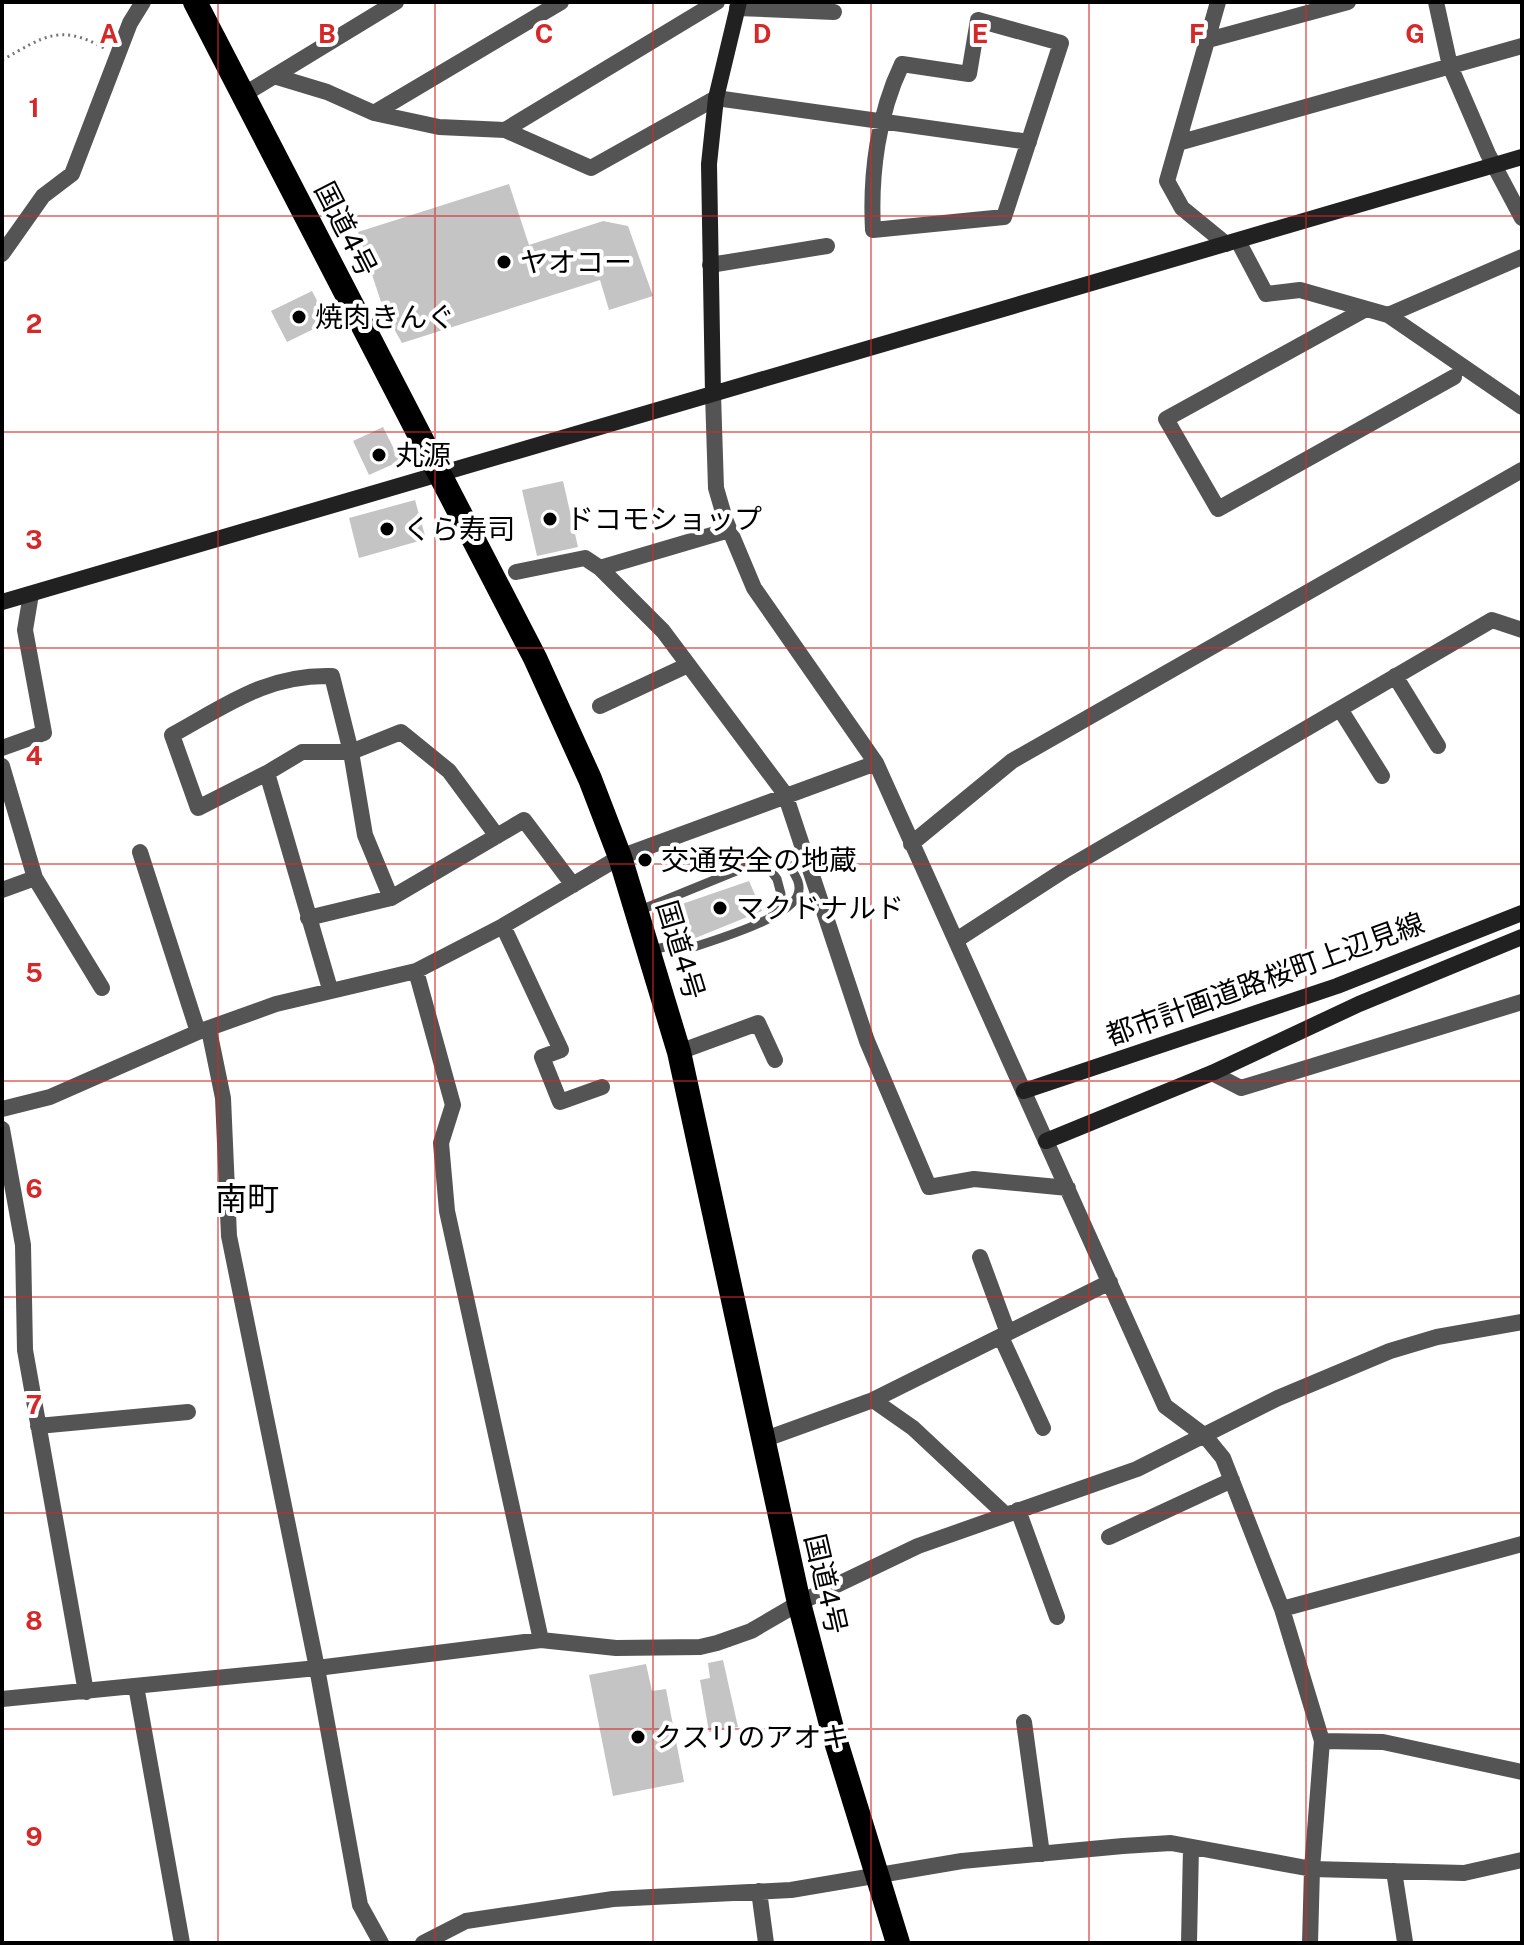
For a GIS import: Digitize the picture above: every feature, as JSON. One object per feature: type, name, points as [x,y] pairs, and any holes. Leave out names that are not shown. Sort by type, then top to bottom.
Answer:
[{"type":"highway","name":"国道4号","points":[[195,2],[556,702],[620,857],[651,950],[679,1052],[799,1603],[898,1943]]},
{"type":"street","points":[[2,254],[43,196],[72,174],[120,56],[130,23],[143,2]]},
{"type":"street","points":[[243,95],[396,2]]},
{"type":"street","points":[[374,113],[561,2]]},
{"type":"street","points":[[505,130],[717,2]]},
{"type":"street","points":[[1218,2],[1167,181],[1182,208],[1232,243],[1266,294],[1300,290],[1388,315],[1522,407]]},
{"type":"street","points":[[1208,40],[1348,2]]},
{"type":"street","points":[[1436,2],[1450,66],[1522,218]]},
{"type":"street","points":[[834,12],[738,5],[716,98],[709,164],[716,488],[729,530],[754,588],[876,763],[911,844],[958,939],[1165,1406],[1205,1436],[1223,1458],[1232,1480],[1282,1609],[1322,1741],[1310,1943]]},
{"type":"street","points":[[978,20],[1061,43],[1004,217],[873,230],[881,121],[889,92],[902,64],[969,74],[978,20]]},
{"type":"street","points":[[1178,143],[1522,46]]},
{"type":"street","points":[[274,76],[327,92],[374,113],[439,127],[505,130],[591,168],[716,98],[1029,142]]},
{"type":"street","points":[[2,602],[1522,157]]},
{"type":"street","points":[[710,265],[827,246]]},
{"type":"street","points":[[1388,315],[1522,257]]},
{"type":"street","points":[[1366,309],[1166,419],[1218,509],[1454,377]]},
{"type":"street","points":[[911,844],[1012,761],[1522,470]]},
{"type":"street","points":[[600,568],[729,530]]},
{"type":"street","points":[[516,572],[585,558],[600,568],[663,631],[785,794],[867,1041],[929,1187],[974,1179],[1068,1188]]},
{"type":"street","points":[[2,748],[44,733],[25,630],[31,594]]},
{"type":"street","points":[[958,939],[1066,869],[1492,620],[1522,630]]},
{"type":"street","points":[[600,706],[688,665]]},
{"type":"street","points":[[391,898],[365,835],[351,752],[332,676],[298,675],[264,685],[172,735],[198,808],[302,752],[351,752],[401,732],[449,771],[497,836]]},
{"type":"street","points":[[1395,676],[1438,746]]},
{"type":"street","points":[[1340,709],[1382,776]]},
{"type":"street","points":[[2,1109],[50,1097],[204,1031],[276,1004],[416,971],[503,926],[620,857],[876,763]]},
{"type":"street","points":[[2,766],[6,793],[35,878],[102,988]]},
{"type":"street","points":[[267,773],[330,989]]},
{"type":"street","points":[[308,918],[391,898],[524,820],[573,885]]},
{"type":"street","points":[[140,852],[204,1031],[223,1098],[229,1236],[317,1668],[360,1905],[381,1943]]},
{"type":"street","points":[[2,890],[35,878]]},
{"type":"street","name":"都市計画道路桜町上辺見線","points":[[1024,1091],[1337,986],[1522,913]]},
{"type":"street","points":[[503,926],[561,1050],[542,1057],[560,1102],[602,1087]]},
{"type":"street","name":"都市計画道路桜町上辺見線","points":[[1046,1141],[1212,1073],[1280,1038],[1522,937]]},
{"type":"street","points":[[416,971],[453,1105],[441,1143],[447,1211],[541,1640]]},
{"type":"street","points":[[1212,1073],[1241,1088],[1522,1002]]},
{"type":"street","points":[[679,1052],[758,1023],[775,1060]]},
{"type":"street","points":[[2,1129],[23,1245],[25,1350],[86,1692]]},
{"type":"street","points":[[980,1257],[1005,1335],[1043,1428]]},
{"type":"street","points":[[763,1440],[873,1400],[1110,1282]]},
{"type":"street","points":[[2,1699],[317,1668],[541,1640],[616,1648],[700,1647],[751,1631],[799,1603],[918,1546],[1137,1469],[1278,1398],[1390,1351],[1437,1337],[1522,1322]]},
{"type":"street","points":[[873,1400],[913,1428],[1012,1512],[1057,1617]]},
{"type":"street","points":[[38,1426],[188,1412]]},
{"type":"street","points":[[1109,1537],[1232,1480]]},
{"type":"street","points":[[1282,1609],[1522,1544]]},
{"type":"street","points":[[136,1686],[182,1943]]},
{"type":"street","points":[[1024,1722],[1042,1854]]},
{"type":"street","points":[[1322,1741],[1383,1742],[1522,1772]]},
{"type":"street","points":[[423,1943],[466,1921],[613,1899],[791,1890],[962,1861],[1171,1843],[1312,1869],[1464,1873],[1522,1860]]},
{"type":"street","points":[[1189,1943],[1191,1847]]},
{"type":"street","points":[[1394,1871],[1405,1942]]},
{"type":"street","points":[[759,1891],[766,1943]]},
{"type":"lane","points":[[638,911],[765,863],[789,865],[798,881],[798,894],[792,903],[771,917],[691,948],[679,944],[651,950]]},
{"type":"lane","points":[[765,863],[777,879],[781,894],[771,917]]},
{"type":"path","points":[[2,60],[54,33],[79,34],[120,56]]},
{"type":"building","name":"ヤオコー","points":[[509,184],[529,245],[603,221],[628,226],[653,296],[609,310],[600,280],[402,343],[384,311],[358,232]]},
{"type":"building","name":"焼肉きんぐ","points":[[312,291],[328,322],[287,342],[271,311]]},
{"type":"building","name":"丸源","points":[[383,427],[400,461],[369,475],[353,441]]},
{"type":"building","name":"ドコモショップ","points":[[563,481],[578,547],[537,556],[522,490]]},
{"type":"building","name":"くら寿司","points":[[415,500],[426,539],[359,558],[349,518]]},
{"type":"building","name":"マクドナルド","points":[[749,881],[762,911],[693,939],[679,905]]},
{"type":"building","points":[[723,1660],[738,1727],[709,1732],[700,1680],[710,1678],[708,1663]]},
{"type":"building","name":"クスリのアオキ","points":[[646,1664],[652,1691],[666,1689],[684,1782],[613,1796],[589,1675]]},
{"type":"place","name":"ヤオコー","points":[[504,262]]},
{"type":"place","name":"焼肉きんぐ","points":[[299,317]]},
{"type":"place","name":"丸源","points":[[379,455]]},
{"type":"place","name":"ドコモショップ","points":[[550,519]]},
{"type":"place","name":"くら寿司","points":[[387,529]]},
{"type":"place","name":"交通安全の地蔵","points":[[645,860]]},
{"type":"place","name":"マクドナルド","points":[[720,908]]},
{"type":"place","name":"クスリのアオキ","points":[[638,1737]]},
{"type":"district","name":"南町","points":[[247,1199]]}]
